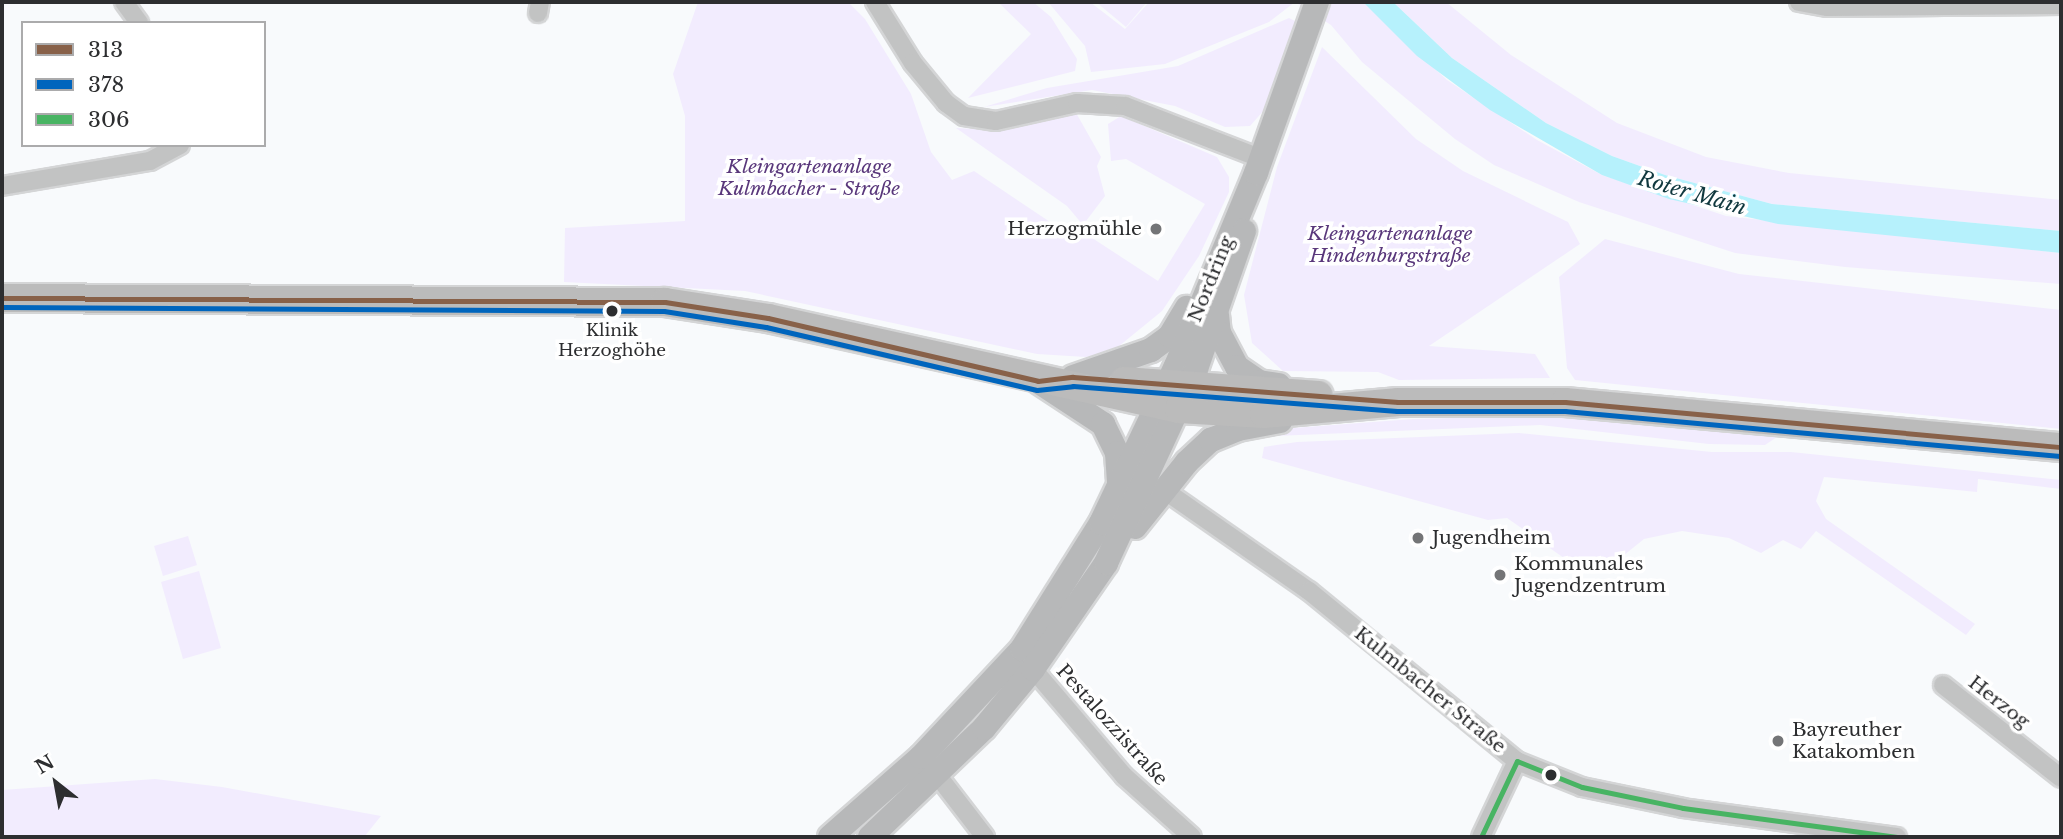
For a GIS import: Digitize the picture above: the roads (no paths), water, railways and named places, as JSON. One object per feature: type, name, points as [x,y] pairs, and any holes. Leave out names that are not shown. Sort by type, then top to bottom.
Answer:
[{"type":"main road","name":"Nordring","points":[[1173,397],[1213,270],[1259,166],[1317,2]]},
{"type":"main road","name":"Nordring","points":[[1173,397],[1217,315],[1243,236],[1259,166]]},
{"type":"main road","points":[[1038,381],[1073,377],[1136,357],[1164,342],[1213,270]]},
{"type":"main road","points":[[2,298],[664,302],[768,318],[1038,381],[1173,397],[1316,404],[1564,402],[2061,447]]},
{"type":"main road","points":[[1217,315],[1225,348],[1243,373],[1316,404]]},
{"type":"main road","points":[[1073,377],[1173,397]]},
{"type":"main road","points":[[1038,381],[1103,424],[1117,453],[1118,488]]},
{"type":"main road","points":[[830,837],[921,757],[1021,649],[1065,584],[1118,488],[1173,397]]},
{"type":"main road","points":[[1106,563],[1173,397]]},
{"type":"main road","points":[[870,837],[938,776],[1033,669],[1106,563],[1164,490],[1211,440],[1316,404]]},
{"type":"street","points":[[124,2],[137,21]]},
{"type":"street","points":[[875,2],[913,63],[946,103],[964,116],[996,121],[1077,103],[1125,106],[1259,166]]},
{"type":"street","points":[[1799,2],[1828,6],[2061,5]]},
{"type":"street","points":[[2,186],[150,161],[176,147]]},
{"type":"street","name":"Kulmbacher Straße","points":[[1164,490],[1309,591],[1517,761],[1581,787],[1773,830],[1897,837]]},
{"type":"street","name":"Pestalozzistraße","points":[[1033,669],[1124,776],[1192,837]]},
{"type":"street","name":"Herzog","points":[[1943,685],[2061,779]]},
{"type":"street","points":[[1481,837],[1517,761]]},
{"type":"street","points":[[938,776],[985,837]]},
{"type":"water","name":"Roter Main","points":[[1363,2],[1393,2],[1452,58],[1546,123],[1612,156],[1665,175],[1772,204],[2061,231],[2061,253],[1778,224],[1669,199],[1602,175],[1490,110],[1417,56]]},
{"type":"place","name":"Herzogmühle","points":[[1156,229]]},
{"type":"place","name":"Klinik Herzoghöhe","points":[[612,311]]},
{"type":"place","name":"Jugendheim","points":[[1418,538]]},
{"type":"place","name":"Kommunales Jugendzentrum","points":[[1500,575]]},
{"type":"place","name":"Bayreuther Katakomben","points":[[1778,741]]},
{"type":"park label","name":"Kleingartenanlage Kulmbacher - Straße","points":[[809,178]]},
{"type":"park label","name":"Kleingartenanlage Hindenburgstraße","points":[[1390,245]]}]
